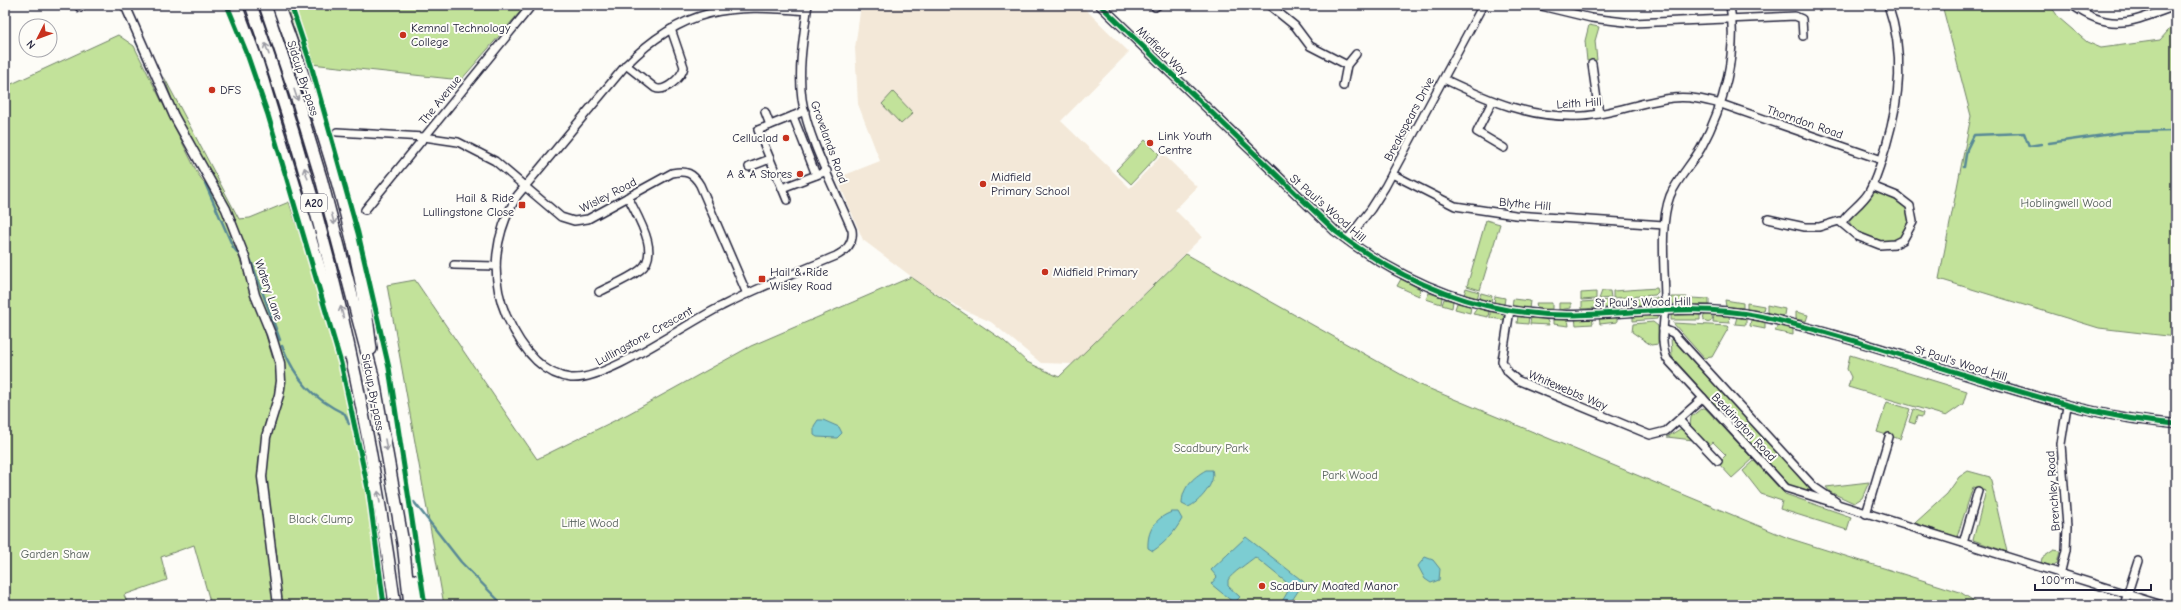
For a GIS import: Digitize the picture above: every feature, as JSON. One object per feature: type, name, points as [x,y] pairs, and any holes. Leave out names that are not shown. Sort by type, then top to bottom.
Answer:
[{"type":"highway","name":"A20","points":[[236,5],[257,61],[362,405]]},
{"type":"highway","name":"Sidcup By-pass","points":[[251,5],[286,106],[309,182],[338,296],[362,405],[385,535],[394,605]]},
{"type":"highway","name":"Sidcup By-pass","points":[[265,5],[298,102],[321,178],[374,380],[403,543],[410,605]]},
{"type":"highway","name":"A20","points":[[278,5],[315,107],[345,210],[366,313],[374,380]]},
{"type":"highway","name":"A20","points":[[385,535],[389,605]]},
{"type":"highway","name":"A20","points":[[403,543],[418,605]]},
{"type":"street","name":"Watery Lane","points":[[125,5],[174,116],[226,208],[246,260],[255,295],[271,334],[280,363],[281,381],[279,395],[266,438],[262,477],[278,605]]},
{"type":"street","name":"The Avenue","points":[[365,210],[532,5]]},
{"type":"street","name":"Midfield Way","points":[[1100,5],[1193,95]]},
{"type":"street","points":[[1269,5],[1295,26],[1310,46],[1347,65]]},
{"type":"street","name":"Breakspears Drive","points":[[1347,240],[1371,209],[1392,174],[1483,5]]},
{"type":"street","points":[[1537,5],[1591,18],[1633,23],[1795,16],[1802,19],[1803,36]]},
{"type":"street","name":"Beddington Road","points":[[1730,5],[1732,18],[1732,52],[1721,104],[1701,147],[1670,196],[1664,225],[1665,310],[1663,348],[1667,359],[1786,488],[2060,575],[2162,605]]},
{"type":"street","points":[[1842,222],[1862,202],[1872,186],[1882,160],[1896,107],[1900,74],[1898,43],[1888,5]]},
{"type":"street","points":[[2072,5],[2085,15],[2109,23],[2135,21],[2176,6]]},
{"type":"street","name":"Lullingstone Crescent","points":[[807,8],[736,6],[698,17],[671,29],[649,44],[626,65],[525,186],[511,206],[504,223],[498,245],[496,266],[500,297],[508,320],[538,362],[554,373],[569,378],[587,377],[603,372],[721,306],[843,253],[852,241],[853,235]]},
{"type":"street","name":"Grovelands Road","points":[[807,8],[800,71],[805,112],[853,235]]},
{"type":"street","points":[[626,65],[655,88],[665,88],[681,75],[684,68],[671,29]]},
{"type":"street","points":[[1343,86],[1347,65],[1356,54]]},
{"type":"street","points":[[1592,64],[1599,114]]},
{"type":"street","name":"Leith Hill","points":[[1444,78],[1492,102],[1521,111],[1549,115],[1599,114],[1673,97],[1699,99],[1721,104]]},
{"type":"street","name":"St Paul's Wood Hill","points":[[1193,95],[1347,240],[1373,259],[1420,284],[1460,298],[1510,310],[1570,315],[1665,310],[1756,315],[1804,326],[2068,406],[2123,418],[2176,424]]},
{"type":"street","points":[[1492,102],[1477,132],[1504,148]]},
{"type":"street","name":"Thorndon Road","points":[[1721,104],[1882,160]]},
{"type":"street","points":[[765,112],[770,125]]},
{"type":"street","points":[[787,200],[758,130],[805,112]]},
{"type":"street","name":"Grovelands Road","points":[[793,116],[816,175]]},
{"type":"street","name":"Wisley Road","points":[[337,132],[424,137],[458,142],[495,161],[561,217],[574,221],[588,219],[672,173],[680,171],[688,172],[695,177],[747,294]]},
{"type":"street","points":[[749,167],[770,159]]},
{"type":"street","points":[[782,188],[827,171]]},
{"type":"street","name":"Blythe Hill","points":[[1392,174],[1455,206],[1515,215],[1664,225]]},
{"type":"street","points":[[1768,219],[1805,227],[1819,227],[1837,221],[1842,222],[1857,236],[1880,245],[1895,244],[1903,240],[1913,222],[1910,206],[1897,196],[1872,186]]},
{"type":"street","points":[[599,292],[641,270],[650,256],[648,242],[628,197]]},
{"type":"street","points":[[454,265],[496,266]]},
{"type":"street","name":"Whitewebbs Way","points":[[1510,310],[1502,360],[1505,369],[1514,378],[1645,434],[1662,433],[1680,420],[1703,398]]},
{"type":"street","name":"Beddington Road","points":[[1663,329],[1673,333],[1814,486],[1843,506]]},
{"type":"street","name":"Brenchley Road","points":[[2060,575],[2066,550],[2067,527],[2061,444],[2068,406]]},
{"type":"street","points":[[1680,420],[1718,461]]},
{"type":"street","points":[[1866,514],[1889,437]]},
{"type":"street","points":[[1963,543],[1978,491]]},
{"type":"street","points":[[2124,605],[2138,561]]},
{"type":"shaded area","name":"Midfield Primary School","points":[[861,5],[1081,5],[1129,52],[1061,121],[1130,188],[1163,154],[1197,187],[1175,210],[1202,237],[1073,364],[1041,363],[991,322],[960,308],[920,283],[863,240],[837,178],[880,161],[858,104],[855,48]]},
{"type":"green space","points":[[286,5],[289,5],[305,55],[302,51]]},
{"type":"green space","name":"Kemnal Technology College","points":[[292,5],[526,5],[461,80],[311,64]]},
{"type":"green space","name":"Hoblingwell Wood","points":[[1942,5],[2050,5],[2059,18],[2087,42],[2101,48],[2160,40],[2176,22],[2176,337],[2099,328],[1939,279],[1971,116]]},
{"type":"green space","points":[[1589,25],[1599,27],[1595,41],[1597,60],[1587,61],[1585,41]]},
{"type":"green space","name":"Garden Shaw","points":[[118,35],[134,46],[198,174],[221,206],[263,325],[279,380],[277,395],[263,437],[259,477],[274,605],[211,605],[194,545],[161,557],[167,580],[124,595],[127,602],[119,605],[5,605],[5,87]]},
{"type":"green space","name":"Black Clump","points":[[164,77],[239,219],[250,218],[289,202],[316,283],[348,393],[361,453],[371,514],[382,605],[279,605],[277,557],[266,477],[269,439],[283,395],[273,333],[229,207],[177,113]]},
{"type":"green space","points":[[893,92],[913,113],[901,124],[882,104]]},
{"type":"green space","points":[[1145,140],[1159,154],[1131,184],[1116,170]]},
{"type":"green space","points":[[1879,191],[1907,207],[1910,223],[1898,240],[1884,241],[1870,239],[1858,233],[1849,221],[1875,192]]},
{"type":"green space","points":[[1486,220],[1500,224],[1480,290],[1467,286]]},
{"type":"green space","name":"Scadbury Park","points":[[1186,254],[1418,384],[1788,538],[1960,592],[1980,605],[444,605],[387,285],[415,280],[537,459],[628,414],[751,346],[911,277],[1004,341],[1027,362],[1059,377]]},
{"type":"green space","points":[[1401,279],[1420,289],[1419,296],[1397,286]]},
{"type":"green space","points":[[1466,288],[1479,292],[1477,299],[1464,295]]},
{"type":"green space","points":[[1657,288],[1658,292],[1655,295],[1613,298],[1613,291]]},
{"type":"green space","points":[[1602,291],[1610,291],[1611,298],[1599,299]]},
{"type":"green space","points":[[1596,292],[1596,299],[1581,300],[1581,293]]},
{"type":"green space","points":[[1429,293],[1442,297],[1441,304],[1426,299]]},
{"type":"green space","points":[[1481,293],[1492,296],[1491,302],[1479,299]]},
{"type":"green space","points":[[1495,296],[1505,298],[1504,305],[1494,303]]},
{"type":"green space","points":[[1671,297],[1687,297],[1687,304],[1673,304]]},
{"type":"green space","points":[[1657,298],[1658,305],[1614,307],[1614,300]]},
{"type":"green space","points":[[1691,298],[1709,299],[1709,305],[1692,305]]},
{"type":"green space","points":[[1444,299],[1453,301],[1452,308],[1442,305]]},
{"type":"green space","points":[[1513,299],[1530,301],[1529,309],[1512,307]]},
{"type":"green space","points":[[1611,300],[1611,308],[1600,308],[1599,301]]},
{"type":"green space","points":[[1725,300],[1743,303],[1743,308],[1726,307]]},
{"type":"green space","points":[[1596,301],[1597,308],[1582,309],[1582,302]]},
{"type":"green space","points":[[1457,303],[1471,306],[1470,313],[1455,309]]},
{"type":"green space","points":[[1536,303],[1552,303],[1552,309],[1537,309]]},
{"type":"green space","points":[[1559,303],[1571,303],[1571,308],[1559,310]]},
{"type":"green space","points":[[1747,303],[1764,306],[1763,311],[1747,310]]},
{"type":"green space","points":[[1767,305],[1785,309],[1784,315],[1768,314]]},
{"type":"green space","points":[[1477,308],[1489,311],[1488,317],[1473,314]]},
{"type":"green space","points":[[1490,311],[1502,313],[1505,320],[1490,318]]},
{"type":"green space","points":[[1796,312],[1808,315],[1806,321],[1796,319]]},
{"type":"green space","points":[[1671,313],[1700,315],[1700,320],[1671,320]]},
{"type":"green space","points":[[1708,313],[1713,318],[1708,323],[1703,318]]},
{"type":"green space","points":[[1633,314],[1658,314],[1657,319],[1633,321]]},
{"type":"green space","points":[[1617,315],[1617,322],[1600,324],[1599,317]]},
{"type":"green space","points":[[1714,315],[1729,316],[1730,323],[1713,322]]},
{"type":"green space","points":[[1518,316],[1529,317],[1528,324],[1517,323]]},
{"type":"green space","points":[[1531,317],[1546,318],[1549,325],[1530,324]]},
{"type":"green space","points":[[1592,317],[1593,324],[1576,325],[1575,318]]},
{"type":"green space","points":[[1737,317],[1746,319],[1746,325],[1735,324]]},
{"type":"green space","points":[[1553,318],[1568,318],[1569,326],[1553,324]]},
{"type":"green space","points":[[1751,320],[1765,322],[1765,329],[1750,326]]},
{"type":"green space","points":[[1653,322],[1658,326],[1658,344],[1651,345],[1632,332],[1633,324]]},
{"type":"green space","points":[[1673,323],[1729,327],[1712,357],[1704,358]]},
{"type":"green space","points":[[1778,324],[1793,328],[1793,335],[1775,331]]},
{"type":"green space","points":[[1671,337],[1822,497],[1788,485],[1672,357]]},
{"type":"green space","points":[[1850,355],[1967,391],[1963,404],[1946,416],[1848,387],[1851,377],[1847,369]]},
{"type":"green space","points":[[1887,402],[1910,409],[1900,439],[1877,432]]},
{"type":"green space","points":[[1702,408],[1705,408],[1753,459],[1732,478],[1718,463],[1726,455],[1713,442],[1708,446],[1690,426],[1691,417]]},
{"type":"green space","points":[[1913,409],[1923,413],[1922,417],[1917,416],[1915,424],[1909,422]]},
{"type":"green space","points":[[1680,429],[1684,429],[1693,440],[1667,437]]},
{"type":"green space","points":[[1754,461],[1785,494],[1851,517],[1847,530],[1780,509],[1782,501],[1761,494],[1743,471]]},
{"type":"green space","points":[[1968,471],[1990,477],[2007,552],[1973,540],[1986,491],[1973,487],[1957,537],[1915,523],[1947,494],[1959,477]]},
{"type":"green space","points":[[1869,482],[1862,498],[1854,503],[1830,492],[1826,487]]},
{"type":"green space","points":[[2054,550],[2060,551],[2057,564],[2053,566],[2041,563],[2042,558]]},
{"type":"water","points":[[818,420],[823,420],[839,427],[842,433],[837,438],[817,437],[814,435],[814,426]]},
{"type":"water","points":[[1206,470],[1212,470],[1213,475],[1210,486],[1206,492],[1202,497],[1188,507],[1182,504],[1182,498],[1186,488],[1196,476]]},
{"type":"water","points":[[1172,512],[1178,512],[1182,519],[1169,537],[1153,551],[1148,548],[1148,542],[1153,526],[1161,518]]},
{"type":"water","points":[[1246,537],[1304,582],[1289,605],[1280,605],[1291,586],[1255,557],[1236,571],[1228,580],[1228,586],[1240,597],[1234,603],[1211,584],[1217,577],[1211,570]]},
{"type":"water","points":[[1425,557],[1433,560],[1440,569],[1439,580],[1431,583],[1425,579],[1418,566]]},
{"type":"waterway","points":[[136,41],[149,69]]},
{"type":"waterway","points":[[2049,143],[2125,132],[2176,131]]},
{"type":"waterway","points":[[1964,167],[1967,149],[1974,135],[2024,133],[2029,146],[2041,144]]},
{"type":"waterway","points":[[198,167],[202,175]]},
{"type":"waterway","points":[[205,183],[233,247],[241,257]]},
{"type":"waterway","points":[[251,261],[280,340]]},
{"type":"waterway","points":[[282,346],[293,369],[306,387],[333,408],[345,414],[349,424]]},
{"type":"waterway","points":[[414,502],[461,562],[503,605]]},
{"type":"cycle path","points":[[227,5],[247,54],[268,115],[341,363],[369,493],[384,605]]},
{"type":"cycle path","points":[[291,5],[311,65],[358,233],[389,368],[425,605]]},
{"type":"cycle path","points":[[1100,5],[1335,231],[1361,250],[1389,267],[1446,293],[1476,303],[1507,310],[1538,314],[1571,315],[1665,310],[1712,310],[1759,316],[1846,338],[2011,389],[2104,414],[2152,422],[2176,424]]},
{"type":"place","name":"Kemnal Technology College","points":[[403,35]]},
{"type":"place","name":"DFS","points":[[212,90]]},
{"type":"place","name":"Celluclad","points":[[786,138]]},
{"type":"place","name":"Link Youth Centre","points":[[1150,143]]},
{"type":"place","name":"A & A Stores","points":[[800,174]]},
{"type":"place","name":"Midfield Primary School","points":[[983,184]]},
{"type":"place","name":"Hail & Ride Lullingstone Close","points":[[522,205]]},
{"type":"place","name":"Midfield Primary","points":[[1045,272]]},
{"type":"place","name":"Hail & Ride Wisley Road","points":[[762,279]]},
{"type":"place","name":"Scadbury Moated Manor","points":[[1262,586]]},
{"type":"park label","name":"Park Wood","points":[[1350,475]]},
{"type":"park label","name":"Little Wood","points":[[590,523]]}]
